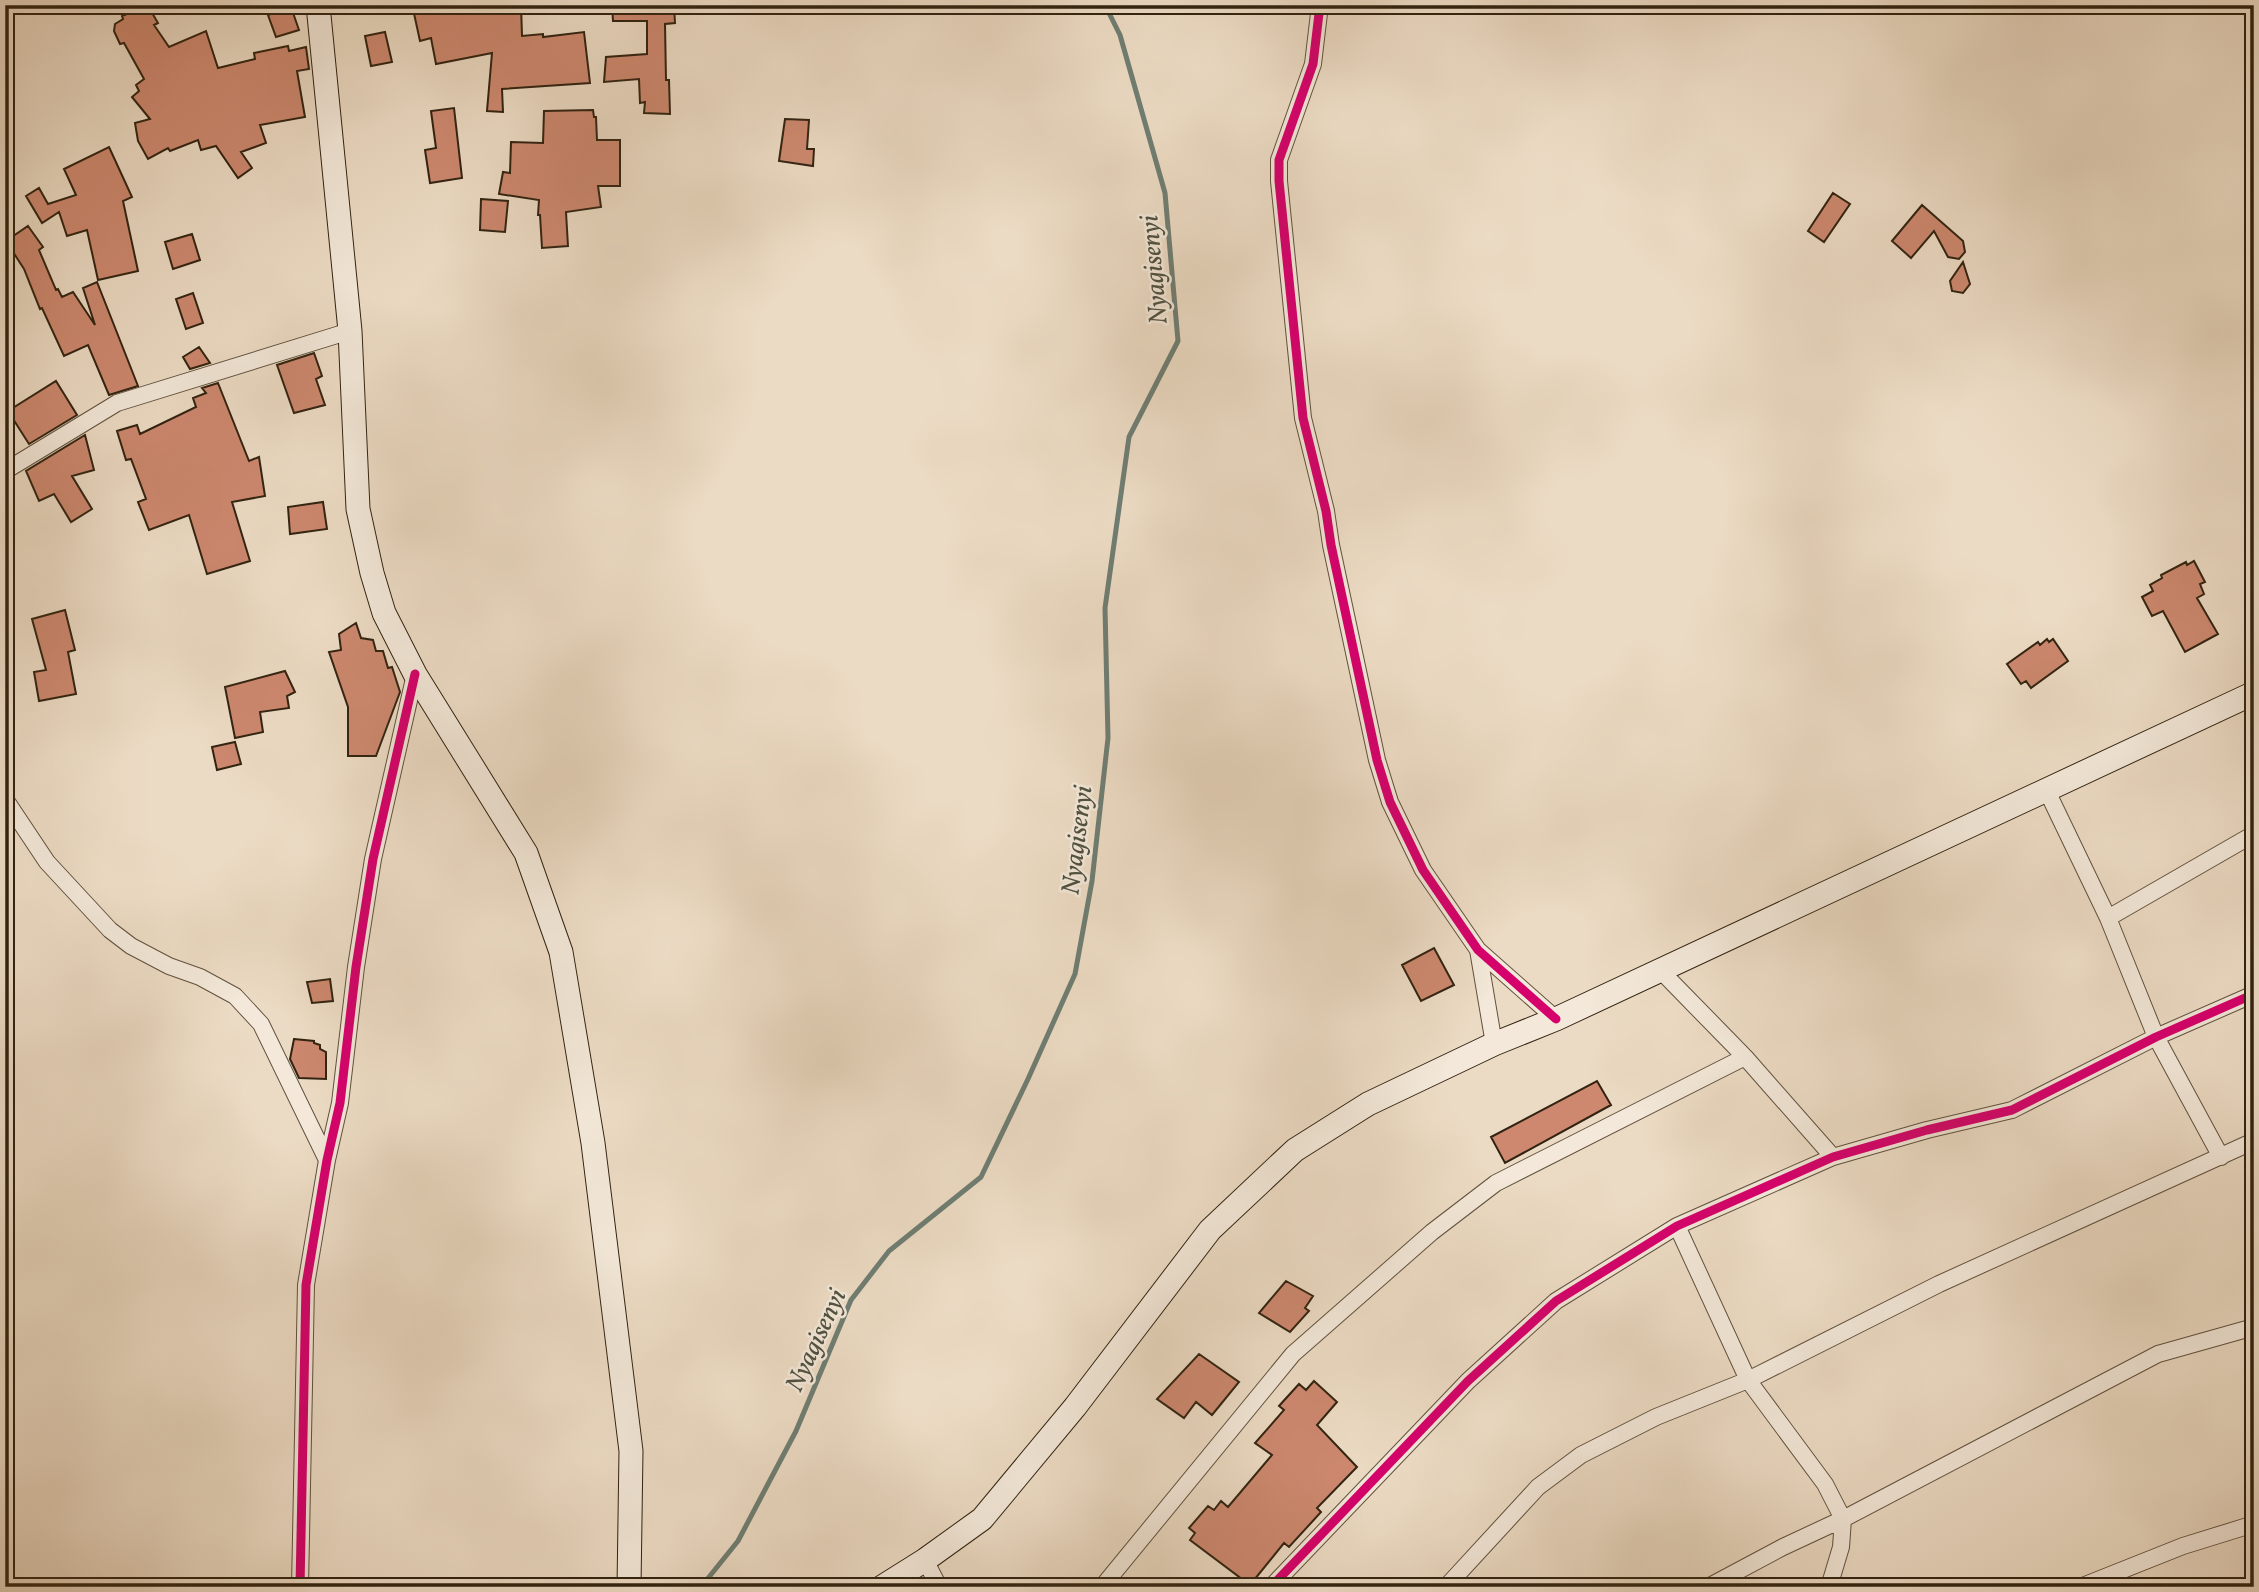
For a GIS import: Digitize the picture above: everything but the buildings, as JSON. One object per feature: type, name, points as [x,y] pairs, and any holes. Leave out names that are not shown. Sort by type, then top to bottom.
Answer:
[{"type":"main road","points":[[318,5],[350,331],[358,509],[384,612],[415,674],[526,853],[562,952],[593,1143],[631,1451],[629,1587]]},
{"type":"main road","points":[[882,1587],[925,1560],[982,1518],[1075,1407],[1210,1230],[1294,1150],[1368,1104],[1494,1044],[1556,1019],[2254,693]]},
{"type":"street","points":[[1320,5],[1313,64],[1279,160],[1282,229],[1292,289],[1303,418],[1326,511],[1377,760],[1390,802],[1423,870],[1478,950],[1556,1019]]},
{"type":"street","points":[[5,471],[117,403],[350,331]]},
{"type":"street","points":[[300,1587],[306,1285],[327,1160],[340,1103],[356,967],[373,859],[415,674]]},
{"type":"street","points":[[2046,789],[2108,918],[2156,1037],[2221,1157]]},
{"type":"street","points":[[5,799],[47,862],[110,930],[131,946],[235,996],[261,1024],[327,1160]]},
{"type":"street","points":[[2108,918],[2254,834]]},
{"type":"street","points":[[1478,950],[1494,1044]]},
{"type":"street","points":[[1660,970],[1745,1057],[1833,1157]]},
{"type":"street","points":[[1271,1587],[1468,1381],[1556,1301],[1677,1226],[1833,1157],[1927,1130],[2012,1110],[2156,1037],[2254,994]]},
{"type":"street","points":[[1101,1587],[1293,1354],[1432,1232],[1496,1183],[1745,1057]]},
{"type":"street","points":[[1446,1587],[1538,1487],[1581,1455],[1656,1417],[1748,1380],[1939,1284],[2254,1141]]},
{"type":"street","points":[[1677,1226],[1748,1380],[1825,1485],[1843,1519],[1841,1547],[1829,1587]]},
{"type":"street","points":[[1708,1587],[2158,1354],[2254,1327]]},
{"type":"street","points":[[2080,1587],[2183,1546],[2254,1524]]},
{"type":"street","points":[[925,1560],[939,1587]]},
{"type":"waterway","name":"Nyagisenyi","points":[[701,1587],[738,1541],[796,1431],[851,1300],[889,1251],[981,1177],[1075,974],[1092,881],[1108,738],[1105,608],[1129,437],[1178,341],[1165,193],[1120,35],[1105,5]]},
{"type":"cycle path","points":[[1320,5],[1313,64],[1279,160],[1279,181],[1303,418],[1326,511],[1377,760],[1390,802],[1423,870],[1478,950],[1556,1019]]},
{"type":"cycle path","points":[[300,1587],[306,1285],[327,1160],[340,1103],[356,967],[373,859],[415,674]]},
{"type":"cycle path","points":[[1271,1587],[1468,1381],[1556,1301],[1677,1226],[1833,1157],[1927,1130],[2012,1110],[2156,1037],[2254,994]]}]
